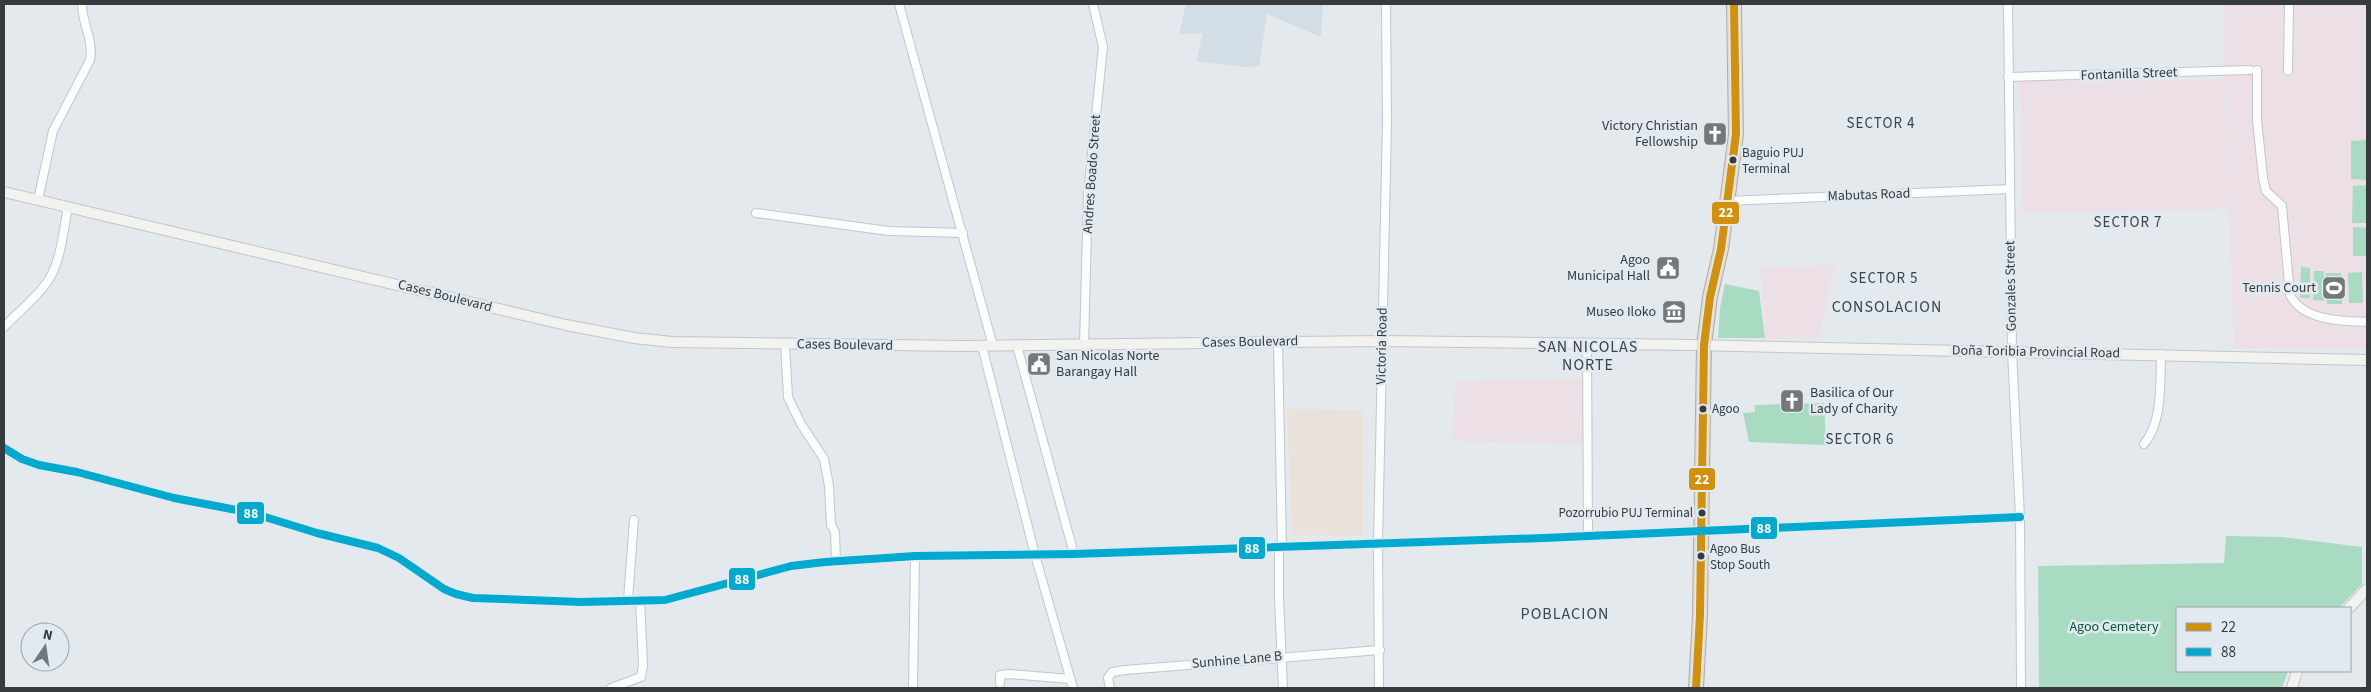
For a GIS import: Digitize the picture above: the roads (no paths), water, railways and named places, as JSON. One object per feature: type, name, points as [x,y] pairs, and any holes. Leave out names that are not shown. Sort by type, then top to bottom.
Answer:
[{"type":"highway","points":[[1696,688],[1704,345],[1728,201],[1736,134],[1734,4]]},
{"type":"street","points":[[38,200],[53,130],[90,60],[92,49],[83,18],[82,4]]},
{"type":"street","points":[[899,4],[993,346]]},
{"type":"street","name":"Andres Boado Street","points":[[1084,345],[1088,193],[1103,47],[1094,4]]},
{"type":"street","name":"Victoria Road","points":[[1379,688],[1378,544],[1387,122],[1386,4]]},
{"type":"street","name":"Gonzales Street","points":[[2008,4],[2012,351],[2020,516],[2021,688]]},
{"type":"street","points":[[2288,71],[2289,4]]},
{"type":"street","name":"Fontanilla Street","points":[[2008,77],[2253,70],[2263,178],[2266,191],[2282,206],[2290,295],[2299,307],[2325,318],[2367,322]]},
{"type":"street","name":"Mabutas Road","points":[[1728,201],[2010,188]]},
{"type":"street","name":"Cases Boulevard","points":[[4,192],[618,336],[656,342],[1017,346],[1382,341],[1704,345]]},
{"type":"street","points":[[4,327],[36,296],[51,276],[56,263],[68,208]]},
{"type":"street","points":[[756,213],[889,231],[963,232]]},
{"type":"street","points":[[1278,342],[1281,547],[1279,598],[1283,688]]},
{"type":"street","points":[[1587,343],[1588,536]]},
{"type":"street","points":[[785,344],[788,397],[801,424],[824,459],[829,486],[831,525],[835,532],[836,561]]},
{"type":"street","name":"Doña Toribia Provincial Road","points":[[1704,345],[2367,360]]},
{"type":"street","points":[[982,346],[1035,555],[1073,688]]},
{"type":"street","points":[[1017,346],[1074,554]]},
{"type":"street","points":[[2144,444],[2150,437],[2154,425],[2159,391],[2161,354]]},
{"type":"street","points":[[4,448],[22,459],[39,465],[77,472],[174,498],[252,513],[316,533],[378,548],[399,558],[444,589],[464,596],[581,602],[665,600],[791,566],[915,556],[1074,554],[1378,544],[2020,516]]},
{"type":"street","points":[[628,600],[634,520]]},
{"type":"street","points":[[913,688],[915,556]]},
{"type":"street","points":[[2349,607],[2367,589]]},
{"type":"street","points":[[611,688],[635,681],[641,676],[643,665],[640,600]]},
{"type":"street","name":"Sunhine Lane B","points":[[1110,688],[1108,678],[1112,672],[1282,656],[1380,650]]},
{"type":"street","points":[[2292,688],[2297,672]]},
{"type":"street","points":[[1000,683],[1000,675],[1009,674],[1070,679]]},
{"type":"place","name":"Victory Christian Fellowship","points":[[1715,134]]},
{"type":"place","name":"Baguio PUJ Terminal","points":[[1733,160]]},
{"type":"place","name":"Agoo Municipal Hall","points":[[1668,268]]},
{"type":"place","name":"Tennis Court","points":[[2334,288]]},
{"type":"place","name":"Museo Iloko","points":[[1674,312]]},
{"type":"place","name":"San Nicolas Norte Barangay Hall","points":[[1039,364]]},
{"type":"place","name":"Basilica of Our Lady of Charity","points":[[1792,401]]},
{"type":"place","name":"Agoo","points":[[1703,409]]},
{"type":"place","name":"Pozorrubio PUJ Terminal","points":[[1702,513]]},
{"type":"place","name":"Agoo Bus Stop South","points":[[1701,556]]},
{"type":"district","name":"SECTOR 4","points":[[1881,123]]},
{"type":"district","name":"SECTOR 7","points":[[2128,222]]},
{"type":"district","name":"SECTOR 5","points":[[1884,278]]},
{"type":"district","name":"CONSOLACION","points":[[1887,307]]},
{"type":"district","name":"SAN NICOLAS NORTE","points":[[1588,356]]},
{"type":"district","name":"SECTOR 6","points":[[1860,439]]},
{"type":"district","name":"POBLACION","points":[[1565,614]]},
{"type":"park label","name":"Agoo Cemetery","points":[[2114,627]]}]
